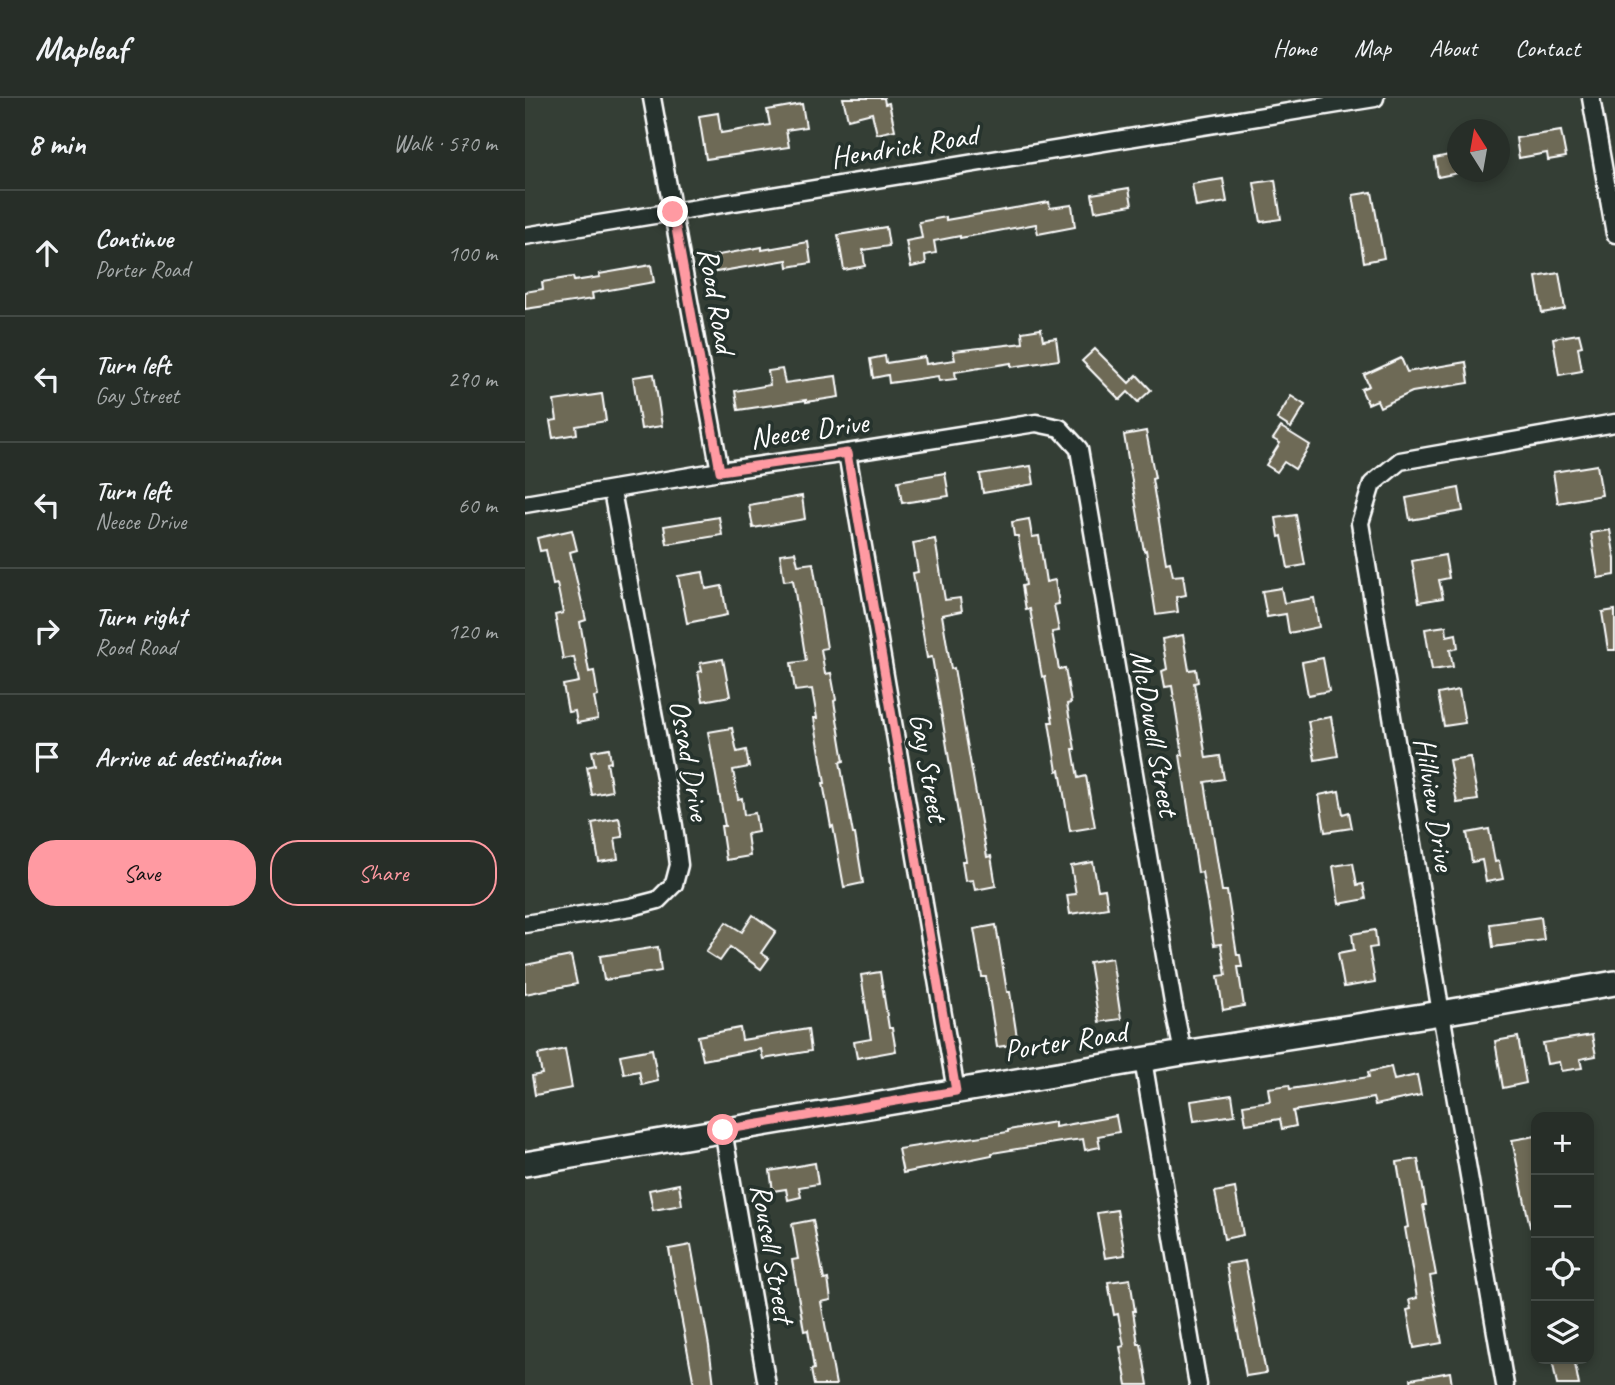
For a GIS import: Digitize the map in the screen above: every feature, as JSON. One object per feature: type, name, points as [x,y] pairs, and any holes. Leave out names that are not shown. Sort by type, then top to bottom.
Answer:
[{"type":"street","name":"Rood Road","points":[[652,98],[720,471]]},
{"type":"street","name":"Hendrick Road","points":[[525,236],[1375,98]]},
{"type":"street","points":[[1591,98],[1615,234]]},
{"type":"street","name":"Neece Drive","points":[[525,504],[1036,423],[1060,428]]},
{"type":"street","name":"Hillview Drive","points":[[1505,1385],[1360,523],[1372,484],[1401,461],[1615,423]]},
{"type":"street","name":"McDowell Street","points":[[1060,428],[1079,449],[1183,1053]]},
{"type":"street","name":"Gay Street","points":[[847,453],[956,1091]]},
{"type":"street","name":"Ossad Drive","points":[[525,924],[658,900],[674,884],[679,865],[612,491]]},
{"type":"street","name":"Porter Road","points":[[525,1164],[1615,983]]},
{"type":"street","points":[[1143,1060],[1198,1385]]},
{"type":"street","name":"Rousell Street","points":[[723,1130],[767,1385]]},
{"type":"building","points":[[843,98],[884,98],[885,104],[889,103],[895,130],[877,134],[872,113],[848,119]]},
{"type":"building","points":[[802,104],[806,127],[786,130],[789,147],[706,159],[699,116],[718,113],[721,133],[770,125],[767,110]]},
{"type":"building","points":[[1561,131],[1566,157],[1548,160],[1547,153],[1519,158],[1516,138]]},
{"type":"building","points":[[1447,155],[1447,175],[1438,177],[1435,158]]},
{"type":"building","points":[[1223,179],[1227,202],[1196,207],[1192,184]]},
{"type":"building","points":[[1275,180],[1281,219],[1261,222],[1254,183]]},
{"type":"building","points":[[1129,188],[1132,205],[1095,211],[1092,194]]},
{"type":"building","points":[[1372,192],[1384,258],[1364,262],[1353,195]]},
{"type":"building","points":[[1049,202],[1050,208],[1072,205],[1075,227],[1038,234],[1036,224],[934,241],[936,253],[925,255],[926,264],[911,267],[906,241],[922,238],[919,222],[946,217],[946,220]]},
{"type":"building","points":[[886,227],[889,246],[863,250],[865,266],[844,270],[838,235]]},
{"type":"building","points":[[808,242],[811,263],[788,267],[787,260],[716,272],[713,256]]},
{"type":"building","points":[[651,265],[654,282],[592,293],[593,299],[525,309],[525,292],[543,289],[542,282],[573,277],[574,281],[600,277],[599,274]]},
{"type":"building","points":[[1559,273],[1565,309],[1542,313],[1536,277]]},
{"type":"building","points":[[1041,329],[1043,340],[1056,338],[1059,360],[1011,367],[1011,363],[955,372],[956,379],[939,381],[938,376],[889,383],[888,375],[873,378],[870,359],[885,356],[886,363],[925,357],[926,364],[955,360],[953,351],[1023,343],[1022,332]]},
{"type":"building","points":[[1579,334],[1582,371],[1559,375],[1553,338]]},
{"type":"building","points":[[1095,349],[1129,383],[1137,375],[1151,390],[1138,402],[1128,392],[1120,400],[1082,361]]},
{"type":"building","points":[[1401,358],[1407,372],[1466,362],[1469,383],[1412,392],[1380,407],[1377,400],[1368,404],[1361,389],[1369,386],[1364,375]]},
{"type":"building","points":[[782,369],[785,383],[836,376],[839,397],[738,410],[735,391],[770,385],[768,371]]},
{"type":"building","points":[[654,374],[662,426],[641,429],[633,377]]},
{"type":"building","points":[[602,394],[606,421],[576,426],[577,434],[553,438],[550,421],[557,420],[554,401]]},
{"type":"building","points":[[1291,396],[1305,405],[1291,428],[1277,419]]},
{"type":"building","points":[[1281,427],[1310,445],[1295,469],[1284,462],[1277,472],[1266,465],[1280,443],[1273,439]]},
{"type":"building","points":[[1146,431],[1166,563],[1170,562],[1173,576],[1183,575],[1186,595],[1176,597],[1178,612],[1156,615],[1124,435]]},
{"type":"building","points":[[1597,465],[1602,495],[1558,503],[1553,472]]},
{"type":"building","points":[[1031,466],[1034,484],[983,493],[980,474]]},
{"type":"building","points":[[945,473],[949,496],[902,503],[898,481]]},
{"type":"building","points":[[1459,488],[1463,511],[1410,520],[1406,498]]},
{"type":"building","points":[[802,496],[805,519],[753,528],[749,505]]},
{"type":"building","points":[[1296,515],[1305,565],[1288,568],[1276,518]]},
{"type":"building","points":[[719,517],[722,535],[667,544],[664,526]]},
{"type":"building","points":[[1029,519],[1032,537],[1039,536],[1046,582],[1055,580],[1059,604],[1054,605],[1059,631],[1052,632],[1059,669],[1065,668],[1071,703],[1067,704],[1078,778],[1086,776],[1095,827],[1070,831],[1060,770],[1057,771],[1049,722],[1053,722],[1045,676],[1042,677],[1030,609],[1026,610],[1022,586],[1026,585],[1018,536],[1014,536],[1012,522]]},
{"type":"building","points":[[572,530],[577,550],[570,552],[586,620],[580,622],[589,672],[594,671],[598,696],[594,697],[598,719],[577,723],[575,711],[568,712],[563,685],[579,682],[574,657],[563,659],[555,615],[563,613],[557,584],[553,585],[546,550],[540,551],[537,538]]},
{"type":"building","points":[[1610,530],[1615,575],[1598,578],[1591,533]]},
{"type":"building","points":[[935,539],[945,600],[960,598],[962,611],[942,615],[951,669],[954,668],[987,857],[991,856],[996,886],[975,890],[973,880],[965,881],[962,861],[966,861],[932,657],[927,658],[913,573],[918,572],[913,543]]},
{"type":"building","points":[[795,552],[798,565],[813,563],[827,648],[821,649],[825,674],[831,673],[836,700],[834,701],[844,761],[840,762],[863,883],[844,887],[823,783],[812,689],[795,691],[791,663],[806,661],[793,580],[784,581],[780,554]]},
{"type":"building","points":[[1445,555],[1449,578],[1439,580],[1443,598],[1419,602],[1412,561]]},
{"type":"building","points":[[703,572],[706,589],[722,586],[727,615],[687,623],[678,576]]},
{"type":"building","points":[[1281,588],[1284,603],[1314,598],[1319,627],[1289,633],[1286,614],[1267,617],[1262,591]]},
{"type":"building","points":[[1615,610],[1615,650],[1608,650],[1602,612]]},
{"type":"building","points":[[1446,626],[1447,636],[1456,634],[1458,648],[1450,650],[1453,667],[1432,670],[1425,629]]},
{"type":"building","points":[[1183,635],[1189,670],[1196,669],[1198,682],[1194,683],[1206,758],[1220,756],[1224,779],[1205,782],[1222,891],[1227,891],[1237,955],[1240,955],[1242,967],[1238,967],[1244,1006],[1223,1010],[1218,976],[1226,975],[1221,944],[1214,945],[1202,872],[1198,873],[1172,686],[1165,687],[1162,671],[1167,669],[1162,639]]},
{"type":"building","points":[[1323,658],[1329,691],[1308,695],[1302,662]]},
{"type":"building","points":[[723,659],[730,696],[703,701],[698,672],[702,671],[700,663]]},
{"type":"building","points":[[1459,690],[1465,723],[1444,726],[1438,694]]},
{"type":"building","points":[[1331,717],[1338,756],[1315,760],[1308,721]]},
{"type":"building","points":[[732,728],[737,752],[746,750],[749,767],[733,770],[738,799],[742,798],[744,815],[755,813],[758,832],[747,834],[750,856],[726,860],[721,826],[725,826],[708,732]]},
{"type":"building","points":[[609,748],[611,762],[607,763],[612,791],[592,795],[587,767],[595,765],[592,751]]},
{"type":"building","points":[[1470,757],[1478,800],[1457,803],[1449,760]]},
{"type":"building","points":[[1339,791],[1343,814],[1349,812],[1352,828],[1325,832],[1319,795]]},
{"type":"building","points":[[619,818],[623,837],[615,838],[618,859],[599,862],[592,823]]},
{"type":"building","points":[[1489,829],[1495,862],[1499,861],[1503,879],[1486,882],[1482,860],[1472,862],[1467,833]]},
{"type":"building","points":[[1093,862],[1098,890],[1105,889],[1108,908],[1070,914],[1067,895],[1076,894],[1071,866]]},
{"type":"building","points":[[1353,863],[1357,885],[1363,884],[1366,899],[1339,904],[1333,866]]},
{"type":"building","points":[[753,915],[776,931],[761,953],[769,958],[761,969],[730,947],[720,961],[706,952],[726,922],[742,932]]},
{"type":"building","points":[[1541,917],[1544,940],[1493,947],[1490,924]]},
{"type":"building","points":[[996,925],[1018,1044],[997,1047],[986,977],[982,977],[974,929]]},
{"type":"building","points":[[1375,930],[1377,947],[1369,948],[1375,982],[1344,987],[1338,953],[1354,950],[1352,934]]},
{"type":"building","points":[[658,947],[661,971],[604,980],[600,956]]},
{"type":"building","points":[[571,956],[577,984],[525,994],[525,965]]},
{"type":"building","points":[[1112,958],[1121,1019],[1099,1022],[1089,962]]},
{"type":"building","points":[[880,972],[889,1028],[892,1028],[896,1051],[857,1058],[854,1042],[871,1039],[861,975]]},
{"type":"building","points":[[740,1028],[742,1040],[808,1029],[811,1051],[763,1059],[761,1049],[703,1060],[698,1036]]},
{"type":"building","points":[[1592,1035],[1596,1056],[1580,1059],[1582,1068],[1561,1071],[1559,1062],[1547,1064],[1543,1043]]},
{"type":"building","points":[[1518,1037],[1526,1083],[1503,1088],[1495,1041]]},
{"type":"building","points":[[565,1049],[572,1088],[535,1095],[532,1076],[542,1074],[538,1055]]},
{"type":"building","points":[[652,1049],[658,1081],[642,1085],[639,1071],[624,1074],[620,1055]]},
{"type":"building","points":[[1391,1067],[1394,1080],[1417,1075],[1421,1095],[1375,1105],[1373,1098],[1293,1111],[1296,1126],[1282,1129],[1280,1119],[1246,1124],[1243,1105],[1270,1101],[1268,1088],[1289,1085],[1290,1089],[1369,1077],[1368,1072]]},
{"type":"building","points":[[1232,1095],[1235,1115],[1194,1121],[1191,1101]]},
{"type":"building","points":[[1116,1116],[1119,1132],[1098,1136],[1100,1147],[1085,1150],[1083,1139],[1067,1141],[992,1153],[903,1173],[898,1149],[1055,1122],[1055,1127]]},
{"type":"building","points":[[1531,1137],[1531,1227],[1530,1227],[1512,1140]]},
{"type":"building","points":[[1418,1159],[1426,1205],[1423,1205],[1436,1275],[1430,1276],[1442,1343],[1414,1348],[1407,1310],[1411,1309],[1409,1300],[1417,1298],[1397,1162]]},
{"type":"building","points":[[815,1163],[818,1184],[799,1187],[801,1197],[788,1200],[786,1189],[773,1191],[770,1171]]},
{"type":"building","points":[[679,1184],[682,1205],[653,1210],[649,1190]]},
{"type":"building","points":[[1235,1188],[1243,1235],[1224,1239],[1215,1192]]},
{"type":"building","points":[[1117,1210],[1125,1255],[1105,1258],[1097,1213]]},
{"type":"building","points":[[813,1220],[824,1280],[828,1279],[831,1300],[821,1302],[836,1385],[814,1385],[808,1330],[804,1331],[792,1260],[798,1259],[792,1224]]},
{"type":"building","points":[[691,1245],[714,1385],[694,1385],[669,1249]]},
{"type":"building","points":[[1245,1261],[1266,1373],[1246,1376],[1226,1264]]},
{"type":"building","points":[[1130,1279],[1138,1344],[1141,1344],[1148,1385],[1127,1385],[1120,1347],[1124,1346],[1118,1314],[1114,1315],[1108,1282]]},
{"type":"building","points":[[1553,1364],[1575,1364],[1579,1385],[1557,1385]]},
{"type":"building","points":[[1450,1372],[1452,1385],[1412,1385],[1411,1379]]},
{"type":"route","points":[[673,212],[720,471],[847,453],[956,1091],[723,1130]]}]
